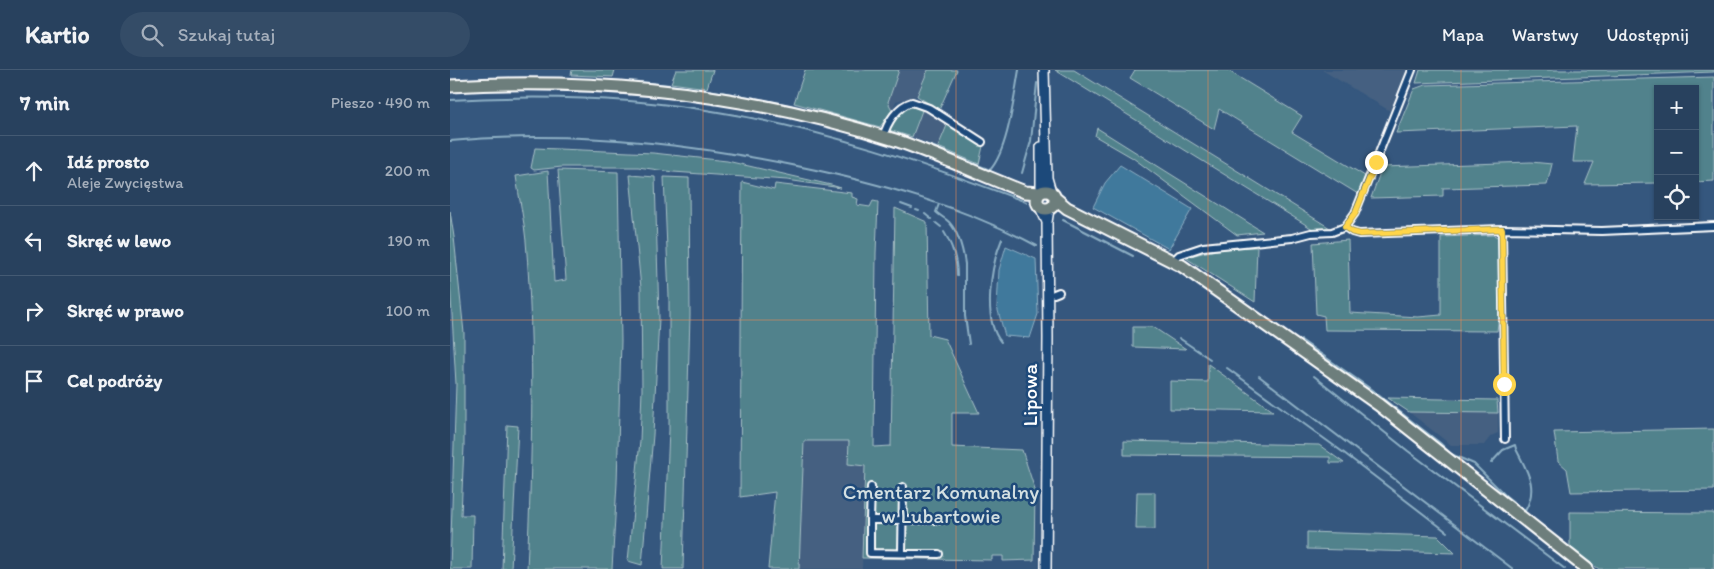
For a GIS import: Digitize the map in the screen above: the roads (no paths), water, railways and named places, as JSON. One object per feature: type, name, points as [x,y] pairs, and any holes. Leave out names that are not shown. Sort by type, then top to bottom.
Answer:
[{"type":"highway","points":[[450,86],[535,83],[662,90],[779,109],[883,136],[926,151],[1067,208],[1182,266],[1379,406],[1587,569]]},
{"type":"street","points":[[1172,261],[1179,255],[1203,248],[1292,238],[1311,233],[1332,232],[1345,227],[1355,214],[1412,70]]},
{"type":"street","name":"Lipowa","points":[[1044,72],[1048,337],[1046,569]]},
{"type":"street","points":[[883,136],[897,110],[912,102],[929,108],[982,142]]},
{"type":"street","points":[[1345,227],[1352,232],[1360,234],[1502,229],[1602,231],[1714,226]]},
{"type":"street","points":[[1502,229],[1505,439]]},
{"type":"street","points":[[871,487],[870,553],[939,554]]},
{"type":"street","points":[[902,553],[903,487]]},
{"type":"street","points":[[870,520],[940,520]]},
{"type":"waterway","points":[[890,133],[934,147],[990,170],[1006,137],[1019,70]]},
{"type":"waterway","points":[[450,80],[561,79]]},
{"type":"waterway","points":[[566,79],[631,81],[695,88],[823,113]]},
{"type":"waterway","points":[[1022,173],[1031,141],[1037,83]]},
{"type":"waterway","points":[[450,100],[517,98],[618,100],[685,107],[758,119],[874,149],[1026,202]]},
{"type":"waterway","points":[[450,141],[537,137],[581,138],[624,140],[711,150],[797,166],[859,180],[920,197],[979,219],[1037,246]]},
{"type":"waterway","points":[[901,204],[912,208]]},
{"type":"waterway","points":[[939,204],[936,212],[952,226],[958,236],[963,253],[965,264],[965,316],[969,344]]},
{"type":"waterway","points":[[925,214],[931,219]]},
{"type":"waterway","points":[[1063,220],[1133,256]]},
{"type":"waterway","points":[[936,223],[941,227]]},
{"type":"waterway","points":[[944,232],[954,253],[957,276]]},
{"type":"waterway","points":[[1001,342],[995,332],[992,320],[990,292],[995,263],[1002,239]]},
{"type":"waterway","points":[[1179,338],[1210,359]]},
{"type":"waterway","points":[[1301,340],[1368,387],[1440,443],[1451,454],[1474,464],[1506,496],[1525,511],[1531,494],[1530,479],[1515,445],[1503,450],[1491,463]]},
{"type":"waterway","points":[[1227,368],[1344,453],[1447,532]]},
{"type":"waterway","points":[[1259,376],[1513,569]]},
{"type":"waterway","points":[[1314,376],[1408,451],[1565,569]]},
{"type":"park label","name":"Cmentarz Komunalny w Lubartowie","points":[[941,503]]}]
